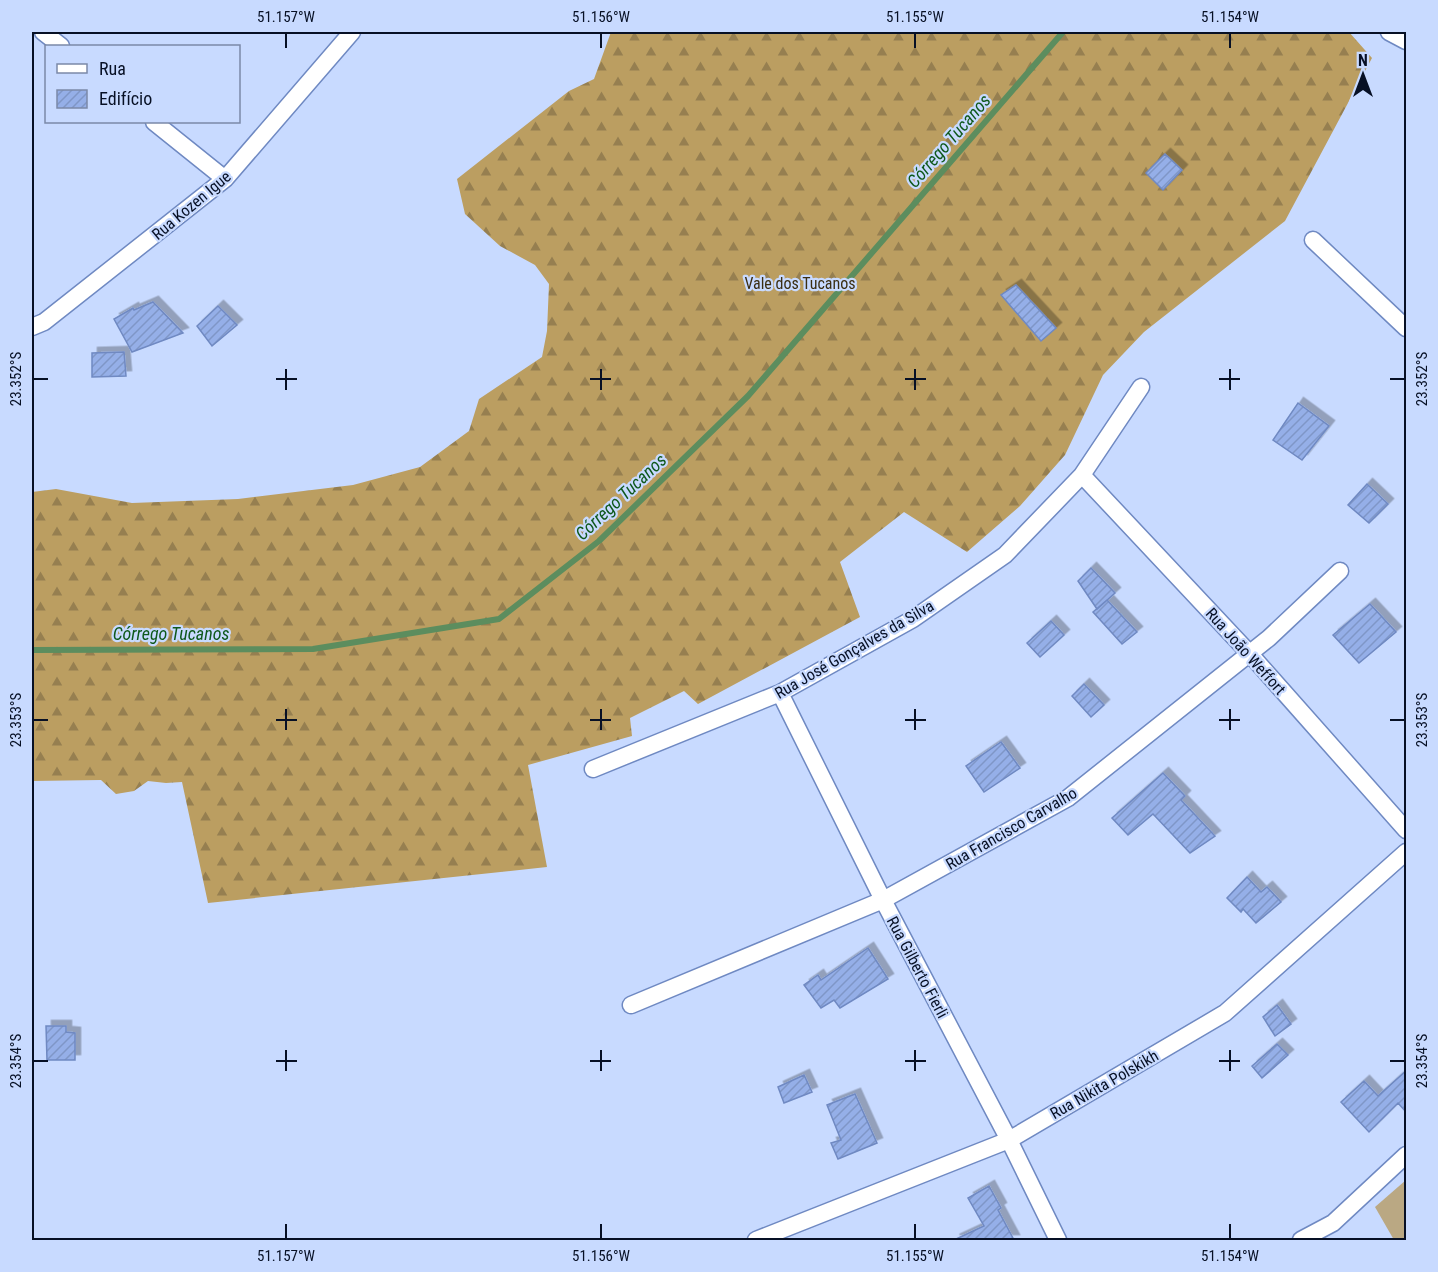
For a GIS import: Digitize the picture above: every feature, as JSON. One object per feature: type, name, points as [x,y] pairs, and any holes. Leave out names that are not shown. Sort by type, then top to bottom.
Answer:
[{"type":"street","points":[[43,32],[60,45]]},
{"type":"street","name":"Rua Kozen Igue","points":[[36,320],[225,179],[352,32]]},
{"type":"street","points":[[1389,32],[1407,41]]},
{"type":"street","points":[[155,123],[225,179]]},
{"type":"street","points":[[1312,240],[1407,328]]},
{"type":"street","name":"Rua José Gonçalves da Silva","points":[[593,769],[780,693],[913,619],[1005,555],[1082,475],[1141,387]]},
{"type":"street","name":"Rua João Weffort","points":[[1082,475],[1250,654],[1407,830]]},
{"type":"street","name":"Rua Francisco Carvalho","points":[[632,1005],[884,900],[1068,798],[1250,654],[1340,571]]},
{"type":"street","name":"Rua Gilberto Fierli","points":[[780,693],[1058,1240]]},
{"type":"street","name":"Rua Nikita Polskikh","points":[[756,1240],[1009,1140],[1225,1013],[1407,852]]},
{"type":"street","points":[[1301,1240],[1333,1223],[1407,1155]]},
{"type":"green space","name":"Vale dos Tucanos","points":[[611,32],[1349,32],[1372,58],[1285,221],[1144,332],[1103,375],[1065,455],[1020,506],[967,552],[904,512],[840,562],[860,617],[698,704],[684,691],[630,718],[632,736],[528,765],[547,867],[208,903],[182,782],[148,781],[134,791],[116,794],[101,780],[32,781],[32,492],[56,489],[132,503],[238,499],[353,485],[420,467],[469,431],[479,399],[542,357],[547,331],[549,284],[535,265],[500,246],[465,214],[457,179],[569,91],[594,79]]},
{"type":"shaded area","points":[[1406,1180],[1406,1240],[1394,1240],[1375,1207]]},
{"type":"building","points":[[1165,154],[1182,170],[1163,190],[1146,173]]},
{"type":"building","points":[[1016,285],[1056,328],[1041,341],[1001,295]]},
{"type":"building","points":[[153,302],[183,333],[132,352],[114,319],[133,308],[134,310]]},
{"type":"building","points":[[218,306],[237,325],[212,346],[197,326]]},
{"type":"building","points":[[124,352],[126,376],[92,377],[92,353]]},
{"type":"building","points":[[1298,403],[1329,426],[1302,460],[1273,440]]},
{"type":"building","points":[[1367,484],[1388,504],[1369,523],[1348,505]]},
{"type":"building","points":[[1091,568],[1115,593],[1097,609],[1078,581]]},
{"type":"building","points":[[1107,600],[1137,632],[1122,644],[1093,612]]},
{"type":"building","points":[[1370,604],[1396,632],[1359,663],[1333,635]]},
{"type":"building","points":[[1051,621],[1064,635],[1040,657],[1027,643]]},
{"type":"building","points":[[1084,684],[1104,705],[1091,717],[1072,696]]},
{"type":"building","points":[[1001,742],[1020,768],[984,792],[966,766]]},
{"type":"building","points":[[1163,773],[1185,796],[1181,800],[1215,836],[1190,853],[1153,814],[1128,835],[1112,818]]},
{"type":"building","points":[[1247,877],[1261,892],[1267,887],[1281,902],[1256,923],[1243,909],[1241,912],[1227,898]]},
{"type":"building","points":[[868,948],[888,979],[840,1008],[834,1000],[821,1008],[804,985],[818,975],[821,980]]},
{"type":"building","points":[[1277,1005],[1291,1024],[1275,1036],[1263,1017]]},
{"type":"building","points":[[46,1026],[66,1026],[66,1032],[75,1033],[75,1060],[47,1060]]},
{"type":"building","points":[[1277,1044],[1288,1055],[1262,1078],[1252,1066]]},
{"type":"building","points":[[1407,1070],[1407,1113],[1398,1103],[1369,1132],[1341,1102],[1364,1081],[1378,1096]]},
{"type":"building","points":[[804,1075],[812,1092],[784,1103],[778,1087]]},
{"type":"building","points":[[855,1094],[877,1143],[838,1159],[831,1143],[841,1140],[827,1105]]},
{"type":"building","points":[[989,1186],[1001,1208],[998,1210],[1014,1240],[954,1240],[984,1226],[968,1198]]},
{"type":"waterway","name":"Córrego Tucanos","points":[[32,650],[313,649],[499,619],[599,541],[748,396],[1063,32]]}]
